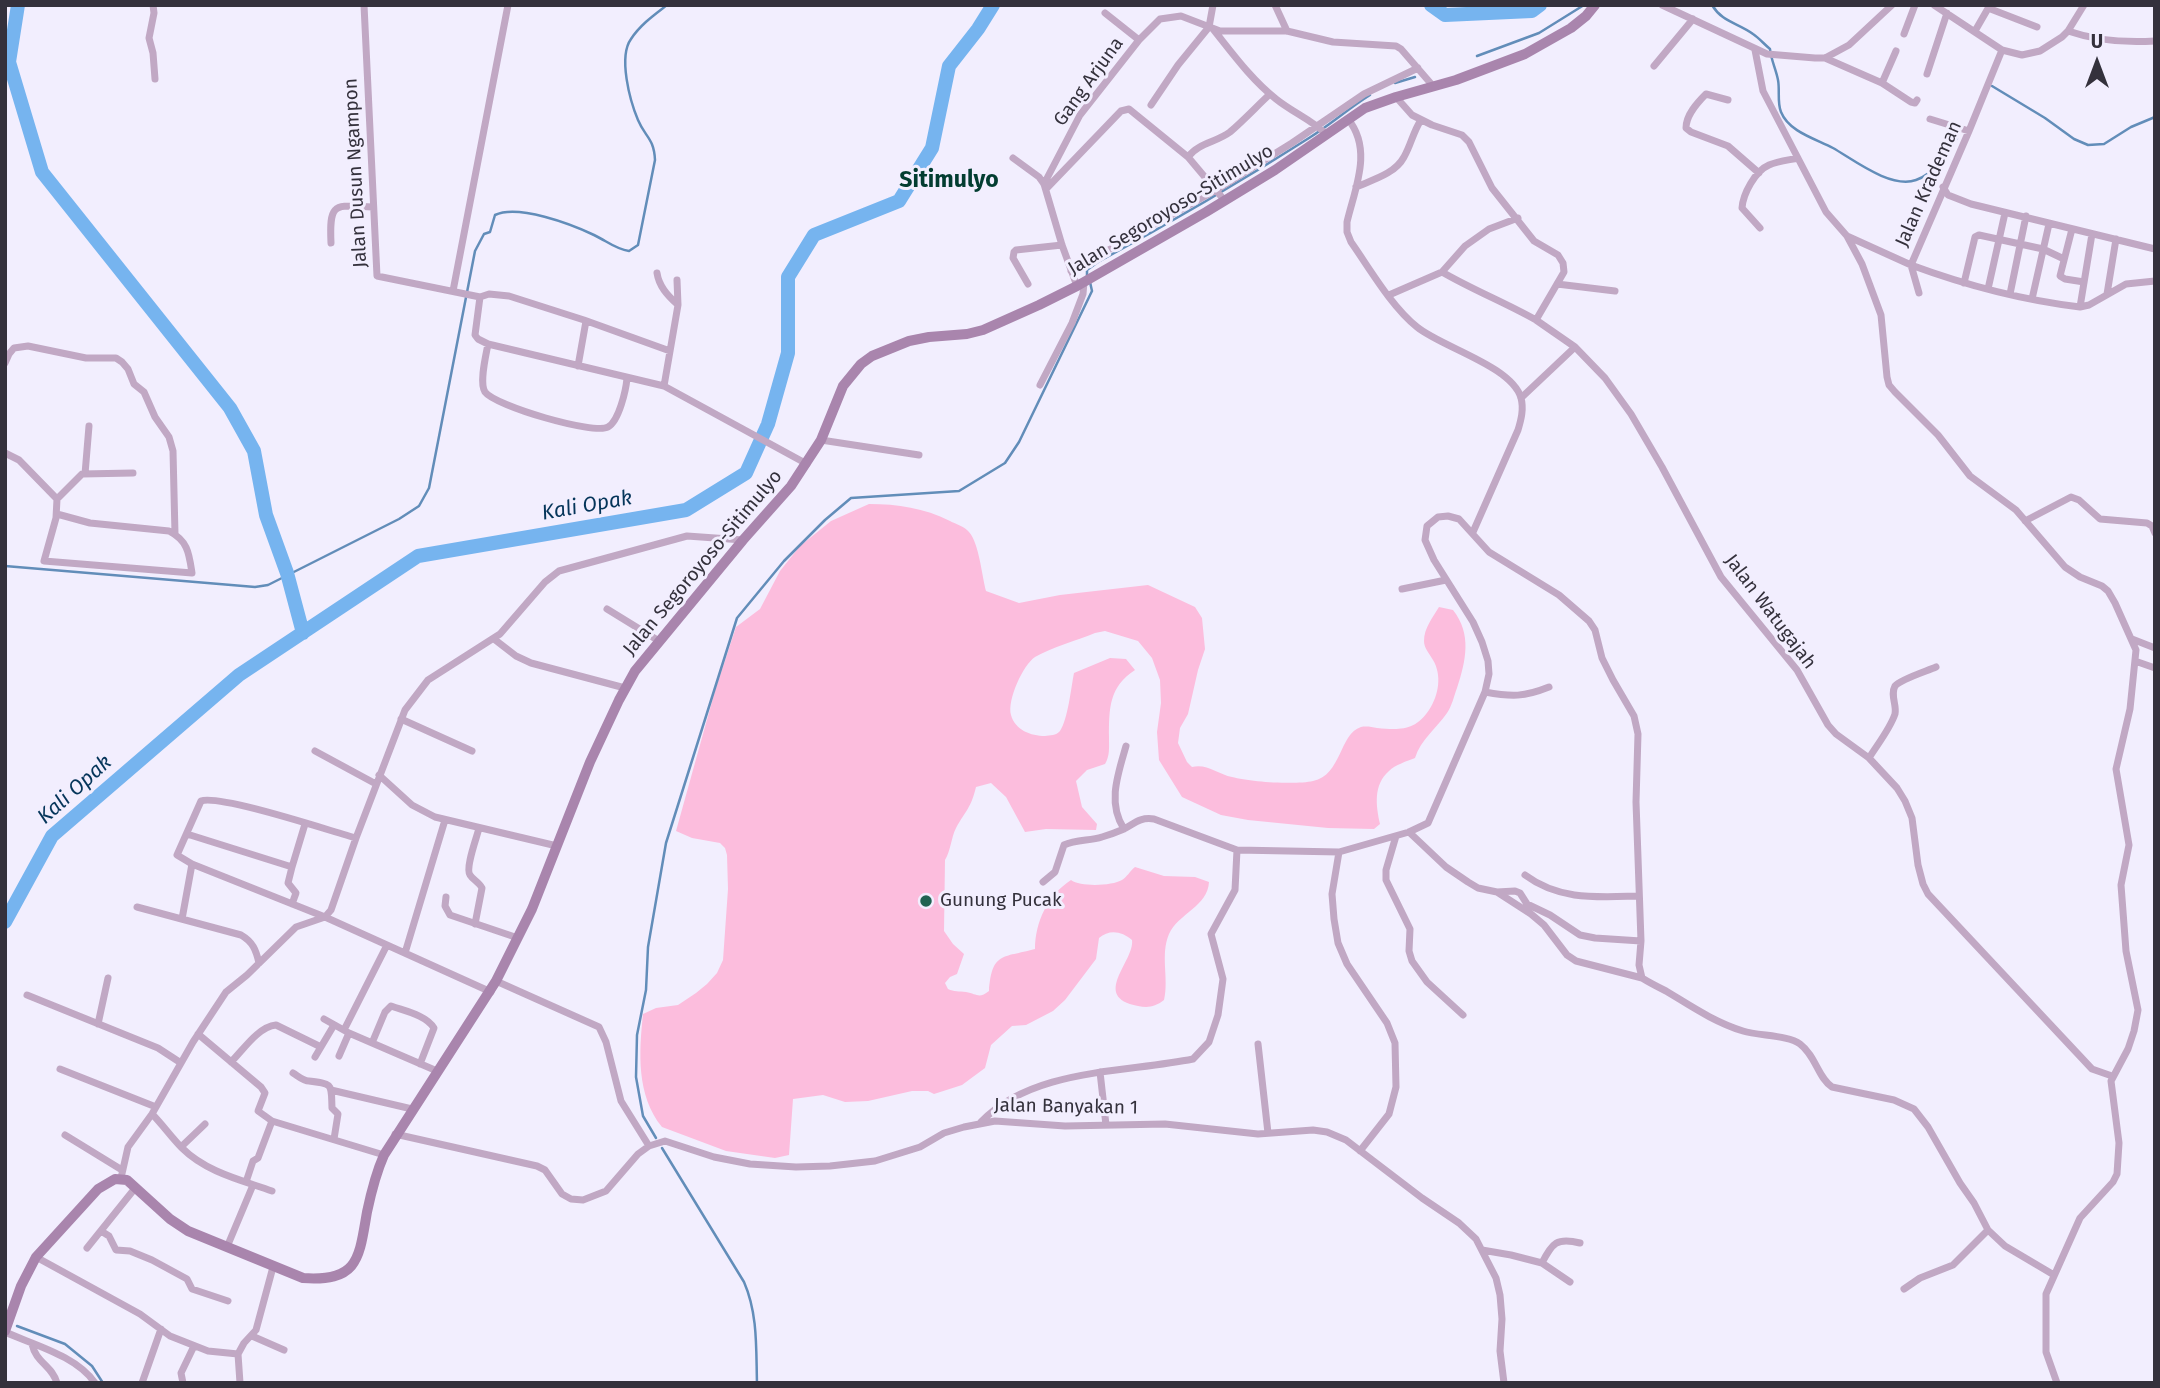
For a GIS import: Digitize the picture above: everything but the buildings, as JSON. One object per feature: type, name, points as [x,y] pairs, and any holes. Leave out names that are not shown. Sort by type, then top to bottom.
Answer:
[{"type":"main road","name":"Jalan Segoroyoso-Sitimulyo","points":[[122,1174],[176,1224],[273,1267],[303,1278],[323,1279],[340,1274],[352,1265],[360,1251],[373,1186],[383,1155],[491,992],[519,938],[590,762],[625,688],[659,641],[743,540],[772,510],[807,464],[821,440],[843,386],[862,364],[872,356],[909,341],[983,330],[1080,284],[1225,201],[1374,104],[1483,71],[1535,49],[1578,22],[1595,5]]},
{"type":"main road","points":[[5,1331],[21,1286],[36,1257],[98,1189],[122,1174]]},
{"type":"street","points":[[153,5],[149,38],[155,79]]},
{"type":"street","name":"Jalan Dusun Ngampon","points":[[364,5],[377,276],[480,297],[489,294],[509,296],[670,351]]},
{"type":"street","points":[[453,291],[508,5]]},
{"type":"street","points":[[1151,105],[1178,65],[1211,27],[1213,5]]},
{"type":"street","points":[[1275,5],[1287,31]]},
{"type":"street","points":[[1662,5],[1755,50],[1771,55],[1825,58],[1882,83],[1911,102],[1915,103],[1917,100]]},
{"type":"street","points":[[1825,58],[1850,45],[1892,5]]},
{"type":"street","points":[[1904,34],[1915,5]]},
{"type":"street","points":[[1934,5],[2002,50],[2022,55],[2040,51],[2053,44],[2068,31],[2084,5]]},
{"type":"street","points":[[1975,31],[1989,7],[2038,27]]},
{"type":"street","points":[[1104,13],[1139,40]]},
{"type":"street","points":[[1927,74],[1947,13]]},
{"type":"street","name":"Gang Arjuna","points":[[1045,186],[1080,114],[1139,40],[1160,19],[1181,16],[1223,31],[1287,31],[1333,42],[1396,46],[1433,86]]},
{"type":"street","points":[[1654,66],[1693,19]]},
{"type":"street","points":[[1211,27],[1247,73],[1270,94],[1317,124],[1326,134]]},
{"type":"street","points":[[2068,31],[2103,40],[2130,43],[2155,41]]},
{"type":"street","name":"Jalan Krademan","points":[[1755,50],[1763,91],[1826,212],[1847,236],[1911,265],[2002,50]]},
{"type":"street","points":[[1882,83],[1896,51]]},
{"type":"street","points":[[1071,271],[1216,190],[1373,88],[1418,68]]},
{"type":"street","points":[[1188,157],[1194,150],[1231,131],[1270,94]]},
{"type":"street","points":[[1728,100],[1706,94],[1693,109],[1686,128],[1728,146],[1759,173]]},
{"type":"street","points":[[1396,97],[1421,120],[1462,135],[1469,142],[1492,188],[1534,241],[1558,256],[1563,263],[1564,272],[1536,320]]},
{"type":"street","points":[[1045,186],[1126,109],[1132,110],[1188,157],[1225,201]]},
{"type":"street","points":[[1930,118],[1969,131]]},
{"type":"street","points":[[1348,119],[1356,128],[1362,156],[1347,222],[1351,242],[1389,295],[1417,327],[1493,369],[1514,386],[1521,398],[1522,412],[1518,430],[1473,532]]},
{"type":"street","points":[[1356,187],[1385,175],[1403,160],[1421,120]]},
{"type":"street","points":[[1013,158],[1039,177],[1045,186],[1071,271],[1083,294],[1072,323],[1040,385]]},
{"type":"street","points":[[1760,228],[1742,208],[1742,201],[1748,189],[1768,165],[1798,158]]},
{"type":"street","points":[[1943,187],[1948,195],[1971,204],[2155,249]]},
{"type":"street","points":[[331,243],[330,219],[335,209],[340,206],[373,207]]},
{"type":"street","points":[[1988,289],[2005,213]]},
{"type":"street","points":[[2010,294],[2026,216]]},
{"type":"street","points":[[1389,295],[1443,272],[1465,246],[1489,229],[1518,218]]},
{"type":"street","points":[[2032,299],[2049,224]]},
{"type":"street","points":[[2072,229],[2060,273],[2062,278],[2084,282]]},
{"type":"street","points":[[2080,307],[2092,234]]},
{"type":"street","points":[[1964,283],[1975,237],[1979,235],[2043,249],[2064,259]]},
{"type":"street","points":[[1847,236],[1876,296],[1881,315],[1889,385],[1938,435],[1970,476],[2015,510],[2065,567],[2108,591],[2136,650],[2127,721],[2116,769],[2129,845],[2121,885],[2126,951],[2138,1010],[2128,1049],[2112,1076],[2119,1143],[2116,1174],[2113,1182],[2080,1218],[2046,1294],[2046,1352],[2057,1383]]},
{"type":"street","points":[[2107,294],[2116,239]]},
{"type":"street","points":[[1028,284],[1013,258],[1014,252],[1062,245]]},
{"type":"street","points":[[1911,265],[1988,289],[2080,307],[2089,305],[2126,284],[2155,281]]},
{"type":"street","points":[[1911,265],[1919,293]]},
{"type":"street","points":[[657,272],[659,282],[668,297],[678,305]]},
{"type":"street","name":"Jalan Watugajah","points":[[1443,272],[1536,320],[1575,347],[1605,378],[1631,414],[1707,554],[1728,586],[1783,650],[1828,725],[1869,758],[1897,788],[1912,818],[1918,865],[1927,894],[2092,1069],[2112,1076]]},
{"type":"street","points":[[664,386],[678,305],[677,280]]},
{"type":"street","points":[[1557,284],[1615,291]]},
{"type":"street","points":[[480,297],[475,335],[478,339],[488,344],[664,386],[807,464]]},
{"type":"street","points":[[578,366],[586,321]]},
{"type":"street","points":[[488,344],[485,391],[493,398],[525,412],[558,421],[597,429],[607,428],[613,422],[623,401],[627,378]]},
{"type":"street","points":[[5,363],[14,348],[21,346],[86,358],[116,358],[122,362],[134,384],[144,392],[155,417],[169,437],[173,451],[175,534]]},
{"type":"street","points":[[1521,398],[1575,347]]},
{"type":"street","points":[[85,474],[89,426]]},
{"type":"street","points":[[821,440],[919,455]]},
{"type":"street","points":[[5,453],[19,460],[57,499],[57,514],[44,561],[192,573],[187,547],[180,537],[169,531],[90,523],[57,514]]},
{"type":"street","points":[[57,499],[85,474],[133,473]]},
{"type":"street","points":[[2025,521],[2071,497],[2080,500],[2100,519],[2147,523],[2155,533]]},
{"type":"street","points":[[1043,882],[1055,872],[1064,845],[1071,841],[1099,838],[1124,829],[1138,819],[1148,818],[1237,850],[1339,852],[1423,826],[1433,816],[1485,692],[1489,674],[1488,660],[1473,622],[1428,550],[1425,540],[1427,526],[1438,517],[1448,516],[1459,519],[1489,552],[1559,595],[1589,621],[1595,630],[1602,659],[1634,716],[1638,734],[1636,802],[1641,941],[1639,965],[1642,978]]},
{"type":"street","points":[[65,1135],[122,1174],[128,1147],[154,1111],[198,1034],[226,992],[296,927],[325,917],[331,910],[401,719],[428,680],[494,639],[545,582],[559,571],[687,536],[743,540]]},
{"type":"street","points":[[1402,589],[1447,580]]},
{"type":"street","points":[[607,609],[659,641]]},
{"type":"street","points":[[2132,638],[2155,648]]},
{"type":"street","points":[[494,639],[516,656],[531,663],[625,688]]},
{"type":"street","points":[[2135,661],[2155,668]]},
{"type":"street","points":[[1869,758],[1894,715],[1895,687],[1900,682],[1936,667]]},
{"type":"street","points":[[1485,692],[1517,696],[1549,687]]},
{"type":"street","points":[[401,719],[471,751]]},
{"type":"street","points":[[1124,829],[1116,814],[1115,783],[1126,746]]},
{"type":"street","points":[[315,751],[376,784]]},
{"type":"street","points":[[379,775],[412,805],[445,820],[557,846]]},
{"type":"street","points":[[356,838],[232,803],[206,799],[201,801],[177,855],[192,864],[325,917],[491,992]]},
{"type":"street","points":[[405,953],[445,820]]},
{"type":"street","points":[[292,904],[296,893],[288,883],[305,824]]},
{"type":"street","points":[[475,924],[482,888],[471,877],[468,869],[480,828]]},
{"type":"street","points":[[1409,832],[1446,867],[1478,888],[1520,893],[1527,904],[1550,915],[1580,935],[1641,941]]},
{"type":"street","points":[[187,834],[292,867]]},
{"type":"street","points":[[1396,836],[1386,870],[1386,880],[1410,929],[1409,951],[1412,961],[1427,982],[1463,1015]]},
{"type":"street","points":[[981,1122],[1018,1094],[1074,1077],[1192,1059],[1209,1042],[1218,1015],[1223,979],[1211,934],[1235,890],[1237,850]]},
{"type":"street","points":[[1339,852],[1332,894],[1338,943],[1347,964],[1387,1023],[1395,1050],[1396,1087],[1389,1114],[1360,1152]]},
{"type":"street","points":[[182,919],[192,864]]},
{"type":"street","points":[[1525,875],[1551,891],[1572,895],[1639,896]]},
{"type":"street","points":[[1497,892],[1544,925],[1559,947],[1576,961],[1642,978],[1727,1025],[1801,1044],[1832,1087],[1894,1100],[1914,1109],[1975,1203],[1988,1230],[2005,1246],[2054,1275]]},
{"type":"street","points":[[446,897],[450,915],[519,938]]},
{"type":"street","points":[[137,907],[241,935],[257,950],[259,963]]},
{"type":"street","points":[[339,1056],[346,1032],[387,945]]},
{"type":"street","points":[[98,1024],[108,978]]},
{"type":"street","points":[[396,1134],[537,1166],[545,1170],[562,1194],[571,1199],[583,1200],[606,1191],[638,1154],[649,1146],[624,1108],[606,1042],[598,1027],[496,981]]},
{"type":"street","points":[[27,995],[158,1048],[181,1063]]},
{"type":"street","points":[[372,1043],[384,1012],[391,1006],[422,1018],[431,1023],[433,1028],[432,1038],[420,1064]]},
{"type":"street","points":[[324,1019],[346,1032],[437,1071]]},
{"type":"street","points":[[232,1062],[270,1025],[276,1025],[321,1047]]},
{"type":"street","points":[[315,1057],[334,1025]]},
{"type":"street","points":[[198,1034],[263,1090],[264,1096],[258,1111],[272,1121],[383,1155]]},
{"type":"street","points":[[1258,1044],[1268,1133]]},
{"type":"street","points":[[60,1069],[154,1111],[181,1147],[192,1156],[222,1174],[272,1191]]},
{"type":"street","points":[[1100,1072],[1105,1125]]},
{"type":"street","points":[[293,1073],[305,1080],[322,1081],[331,1090],[412,1109]]},
{"type":"street","points":[[331,1090],[332,1108],[338,1114],[334,1139]]},
{"type":"street","points":[[227,1247],[250,1183],[253,1161],[258,1158],[272,1121]]},
{"type":"street","name":"Jalan Banyakan 1","points":[[649,1146],[665,1141],[714,1157],[750,1164],[796,1167],[875,1161],[920,1147],[944,1133],[981,1122],[995,1121],[1065,1126],[1166,1124],[1242,1133],[1313,1130],[1327,1132],[1346,1140],[1476,1239],[1496,1278],[1502,1307],[1500,1351],[1504,1383]]},
{"type":"street","points":[[181,1147],[205,1124]]},
{"type":"street","points":[[88,1248],[136,1187]]},
{"type":"street","points":[[1904,1289],[1920,1278],[1953,1265],[1988,1230]]},
{"type":"street","points":[[101,1231],[109,1236],[116,1250],[130,1251],[152,1260],[187,1279],[192,1289],[228,1301]]},
{"type":"street","points":[[1542,1263],[1553,1244],[1570,1240],[1580,1243]]},
{"type":"street","points":[[1482,1250],[1542,1263],[1570,1282]]},
{"type":"street","points":[[36,1257],[141,1314],[170,1336],[211,1352],[238,1354]]},
{"type":"street","points":[[240,1383],[238,1354],[256,1330],[273,1267]]},
{"type":"street","points":[[142,1383],[161,1329]]},
{"type":"street","points":[[5,1331],[72,1361],[89,1374],[95,1383]]},
{"type":"street","points":[[252,1336],[284,1350]]},
{"type":"street","points":[[32,1344],[36,1358],[49,1369],[57,1383]]},
{"type":"street","points":[[183,1383],[181,1373],[194,1346]]},
{"type":"shaded area","points":[[869,504],[921,510],[965,529],[975,544],[986,591],[1019,603],[1060,595],[1148,585],[1195,607],[1202,618],[1205,649],[1188,714],[1180,728],[1178,743],[1192,767],[1202,766],[1227,776],[1250,780],[1285,783],[1313,781],[1330,771],[1348,738],[1361,727],[1400,729],[1418,722],[1429,710],[1437,692],[1438,672],[1426,648],[1424,636],[1439,607],[1453,610],[1463,629],[1466,648],[1463,668],[1449,710],[1425,740],[1415,758],[1392,769],[1380,783],[1377,803],[1380,824],[1374,829],[1328,828],[1221,815],[1182,797],[1159,760],[1157,732],[1161,703],[1160,680],[1152,658],[1138,641],[1105,631],[1035,657],[1017,683],[1010,709],[1016,725],[1040,736],[1057,734],[1063,726],[1074,673],[1110,658],[1126,659],[1135,670],[1120,684],[1112,699],[1109,751],[1105,764],[1087,770],[1076,781],[1082,807],[1097,824],[1096,830],[1046,829],[1025,832],[1006,797],[991,783],[976,787],[954,832],[945,860],[944,931],[964,954],[957,974],[945,983],[952,991],[983,995],[989,991],[990,978],[996,963],[1007,956],[1035,949],[1037,929],[1044,910],[1063,886],[1071,880],[1088,885],[1117,882],[1124,879],[1135,867],[1164,876],[1195,877],[1209,882],[1204,897],[1169,934],[1165,950],[1164,1000],[1154,1006],[1142,1007],[1124,1001],[1117,995],[1118,978],[1132,940],[1120,933],[1107,933],[1099,938],[1096,959],[1065,1000],[1053,1011],[1026,1025],[1012,1026],[991,1045],[985,1068],[962,1085],[934,1094],[928,1091],[912,1091],[868,1101],[845,1102],[823,1095],[793,1099],[789,1155],[775,1158],[726,1151],[662,1127],[648,1101],[641,1073],[643,1014],[656,1008],[678,1005],[696,993],[717,973],[723,960],[728,889],[725,848],[720,843],[692,838],[676,831],[736,627],[760,609],[780,571],[800,546],[831,521]]},
{"type":"waterway","points":[[18,5],[9,62],[42,172],[230,408],[254,451],[266,515],[287,573],[303,633]]},
{"type":"waterway","points":[[5,566],[255,587],[268,585],[399,519],[419,506],[429,488],[475,251],[484,234],[490,232],[495,215],[505,212],[530,214],[572,226],[624,250],[629,251],[638,245],[655,160],[651,142],[641,126],[632,102],[625,57],[627,47],[635,34],[667,5]]},
{"type":"waterway","name":"Kali Opak","points":[[5,922],[52,836],[239,675],[418,556],[686,510],[746,473],[768,424],[788,353],[788,277],[814,235],[899,201],[932,148],[949,66],[993,5]]},
{"type":"waterway","name":"Kali Opak","points":[[1431,5],[1445,15],[1532,11],[1540,5]]},
{"type":"waterway","points":[[1477,56],[1539,33],[1584,5]]},
{"type":"waterway","points":[[1712,5],[1725,19],[1753,34],[1770,49],[1778,80],[1780,108],[1790,125],[1873,172],[1895,180],[1916,180],[1934,168],[1957,138]]},
{"type":"waterway","points":[[1395,83],[1415,77]]},
{"type":"waterway","points":[[1992,86],[2074,139],[2088,145],[2104,144],[2131,127],[2155,117]]},
{"type":"waterway","points":[[1087,276],[1087,270],[1098,262],[1257,170],[1317,133],[1370,95]]},
{"type":"waterway","points":[[656,1138],[643,1116],[636,1077],[637,1035],[646,990],[648,947],[666,843],[737,618],[784,561],[851,498],[959,491],[1005,463],[1019,442],[1092,291],[1090,282]]},
{"type":"waterway","points":[[662,1148],[749,1294],[754,1319],[757,1383]]},
{"type":"waterway","points":[[17,1326],[65,1344],[92,1366],[103,1383]]},
{"type":"place","name":"Gunung Pucak","points":[[926,901]]},
{"type":"district","name":"Sitimulyo","points":[[949,181]]}]
